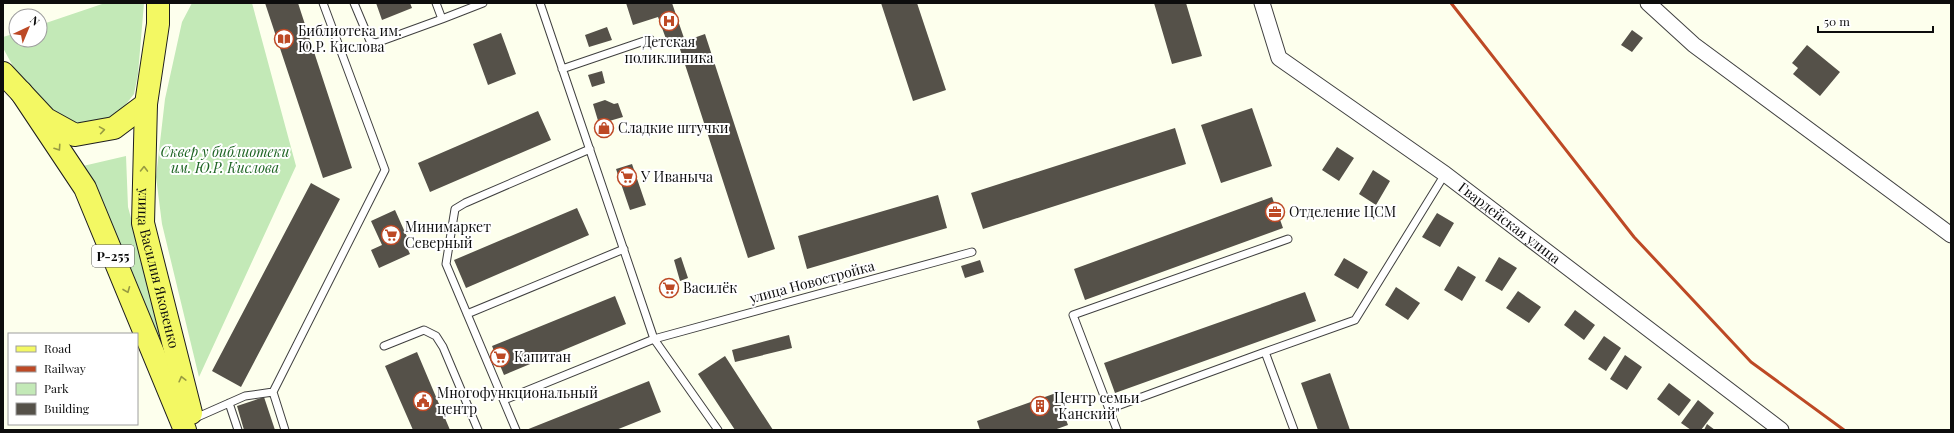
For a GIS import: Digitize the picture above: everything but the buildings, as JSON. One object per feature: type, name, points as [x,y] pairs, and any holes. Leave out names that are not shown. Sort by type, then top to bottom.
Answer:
[{"type":"main road","points":[[158,13],[167,3]]},
{"type":"main road","name":"Р-255","points":[[3,73],[46,119],[75,134],[114,128],[146,104],[158,13]]},
{"type":"main road","name":"Р-255","points":[[21,92],[85,188],[191,426]]},
{"type":"main road","name":"улица Василия Яковенко","points":[[146,104],[143,223],[191,426]]},
{"type":"street","name":"Гвардейская улица","points":[[1262,3],[1279,58],[1445,174],[1780,430]]},
{"type":"street","points":[[1648,3],[1694,45],[1951,235]]},
{"type":"lane","points":[[285,430],[274,392],[385,170],[323,3]]},
{"type":"lane","points":[[354,3],[365,33],[370,41],[376,43],[483,3]]},
{"type":"lane","points":[[436,3],[442,19]]},
{"type":"lane","points":[[540,3],[654,340],[718,430]]},
{"type":"lane","points":[[562,69],[650,39]]},
{"type":"lane","points":[[516,430],[446,264],[455,210],[465,203],[590,149]]},
{"type":"lane","points":[[1109,409],[1355,320],[1445,174]]},
{"type":"lane","points":[[1117,430],[1073,315],[1288,239]]},
{"type":"lane","points":[[467,314],[624,249]]},
{"type":"lane","name":"улица Новостройка","points":[[504,400],[654,340],[972,252]]},
{"type":"lane","points":[[384,346],[424,330],[436,336],[443,347],[478,430]]},
{"type":"lane","points":[[1265,352],[1294,430]]},
{"type":"lane","points":[[191,426],[229,403],[245,396],[274,392]]},
{"type":"lane","points":[[229,403],[238,430]]},
{"type":"green space","points":[[105,3],[144,3],[138,74],[134,94],[123,108],[108,118],[94,123],[76,123],[41,104],[14,68],[3,48],[3,37],[8,35],[8,48],[48,48],[48,22]]},
{"type":"green space","name":"Сквер у библиотеки им. Ю.Р. Кислова","points":[[192,3],[252,3],[296,166],[199,377],[162,224],[156,177],[165,99],[182,22]]},
{"type":"green space","points":[[126,156],[128,207],[187,424],[83,166]]},
{"type":"railway","points":[[1451,3],[1634,237],[1751,362],[1844,430]]},
{"type":"place","name":"Детская поликлиника","points":[[669,21]]},
{"type":"place","name":"Библиотека им. Ю.Р. Кислова","points":[[284,39]]},
{"type":"place","name":"Сладкие штучки","points":[[604,128]]},
{"type":"place","name":"У Иваныча","points":[[627,177]]},
{"type":"place","name":"Отделение ЦСМ","points":[[1275,212]]},
{"type":"place","name":"Минимаркет Северный","points":[[391,235]]},
{"type":"place","name":"Василёк","points":[[669,288]]},
{"type":"place","name":"Капитан","points":[[500,357]]},
{"type":"place","name":"Многофункциональный центр","points":[[423,401]]},
{"type":"place","name":"Центр семьи \"Канский\"","points":[[1040,406]]}]
